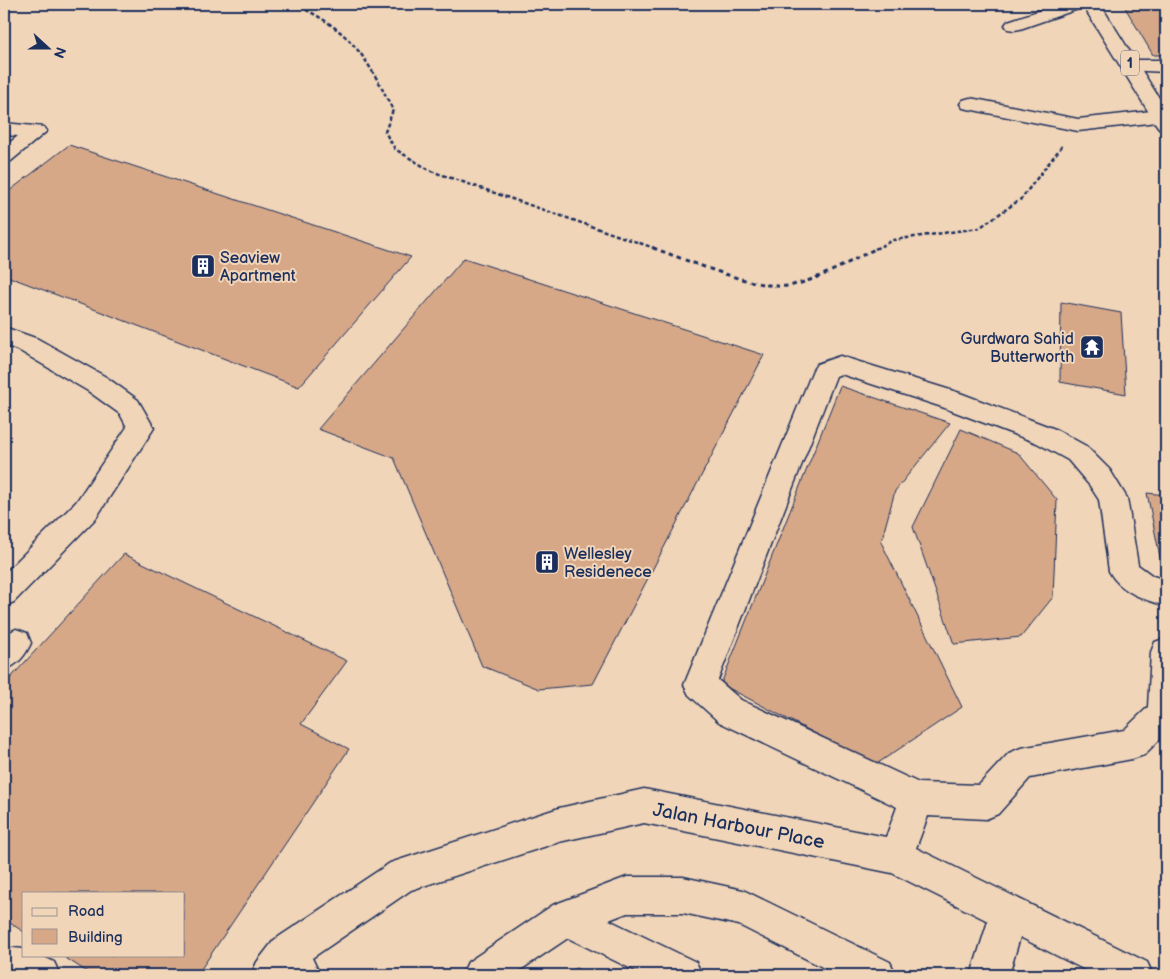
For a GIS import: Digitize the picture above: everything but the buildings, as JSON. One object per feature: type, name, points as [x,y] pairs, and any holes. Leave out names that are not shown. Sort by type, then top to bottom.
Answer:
[{"type":"main road","points":[[1014,25],[1075,4]]},
{"type":"main road","name":"1","points":[[1091,4],[1164,120]]},
{"type":"main road","points":[[1131,66],[1166,66]]},
{"type":"main road","points":[[970,104],[1078,126],[1164,120]]},
{"type":"main road","points":[[4,129],[37,131],[4,157]]},
{"type":"main road","points":[[4,336],[28,345],[97,384],[129,407],[141,428],[86,510],[4,593]]},
{"type":"main road","points":[[1166,593],[1144,586],[1124,571],[1114,498],[1100,478],[1077,453],[1046,436],[951,400],[840,365],[826,370],[700,685],[730,711],[917,799],[986,802],[1021,764],[1076,756],[1132,744],[1164,714],[1166,652]]},
{"type":"main road","points":[[896,856],[917,799]]},
{"type":"main road","name":"Jalan Harbour Place","points":[[286,968],[402,875],[559,826],[644,806],[896,856],[1134,975]]},
{"type":"main road","points":[[481,975],[566,918],[627,895],[683,895],[743,908],[877,975]]},
{"type":"main road","points":[[990,975],[1009,913]]},
{"type":"main road","points":[[566,918],[683,975]]},
{"type":"main road","points":[[4,968],[9,966],[33,970],[42,975]]},
{"type":"path","points":[[294,4],[318,14],[354,41],[372,68],[393,110],[385,132],[394,149],[430,171],[761,286],[791,286],[816,278],[893,240],[979,228],[1021,199],[1078,126]]},
{"type":"place","name":"Seaview Apartment","points":[[203,266]]},
{"type":"place","name":"Gurdwara Sahid Butterworth","points":[[1092,347]]},
{"type":"place","name":"Wellesley Residenece","points":[[547,562]]}]
